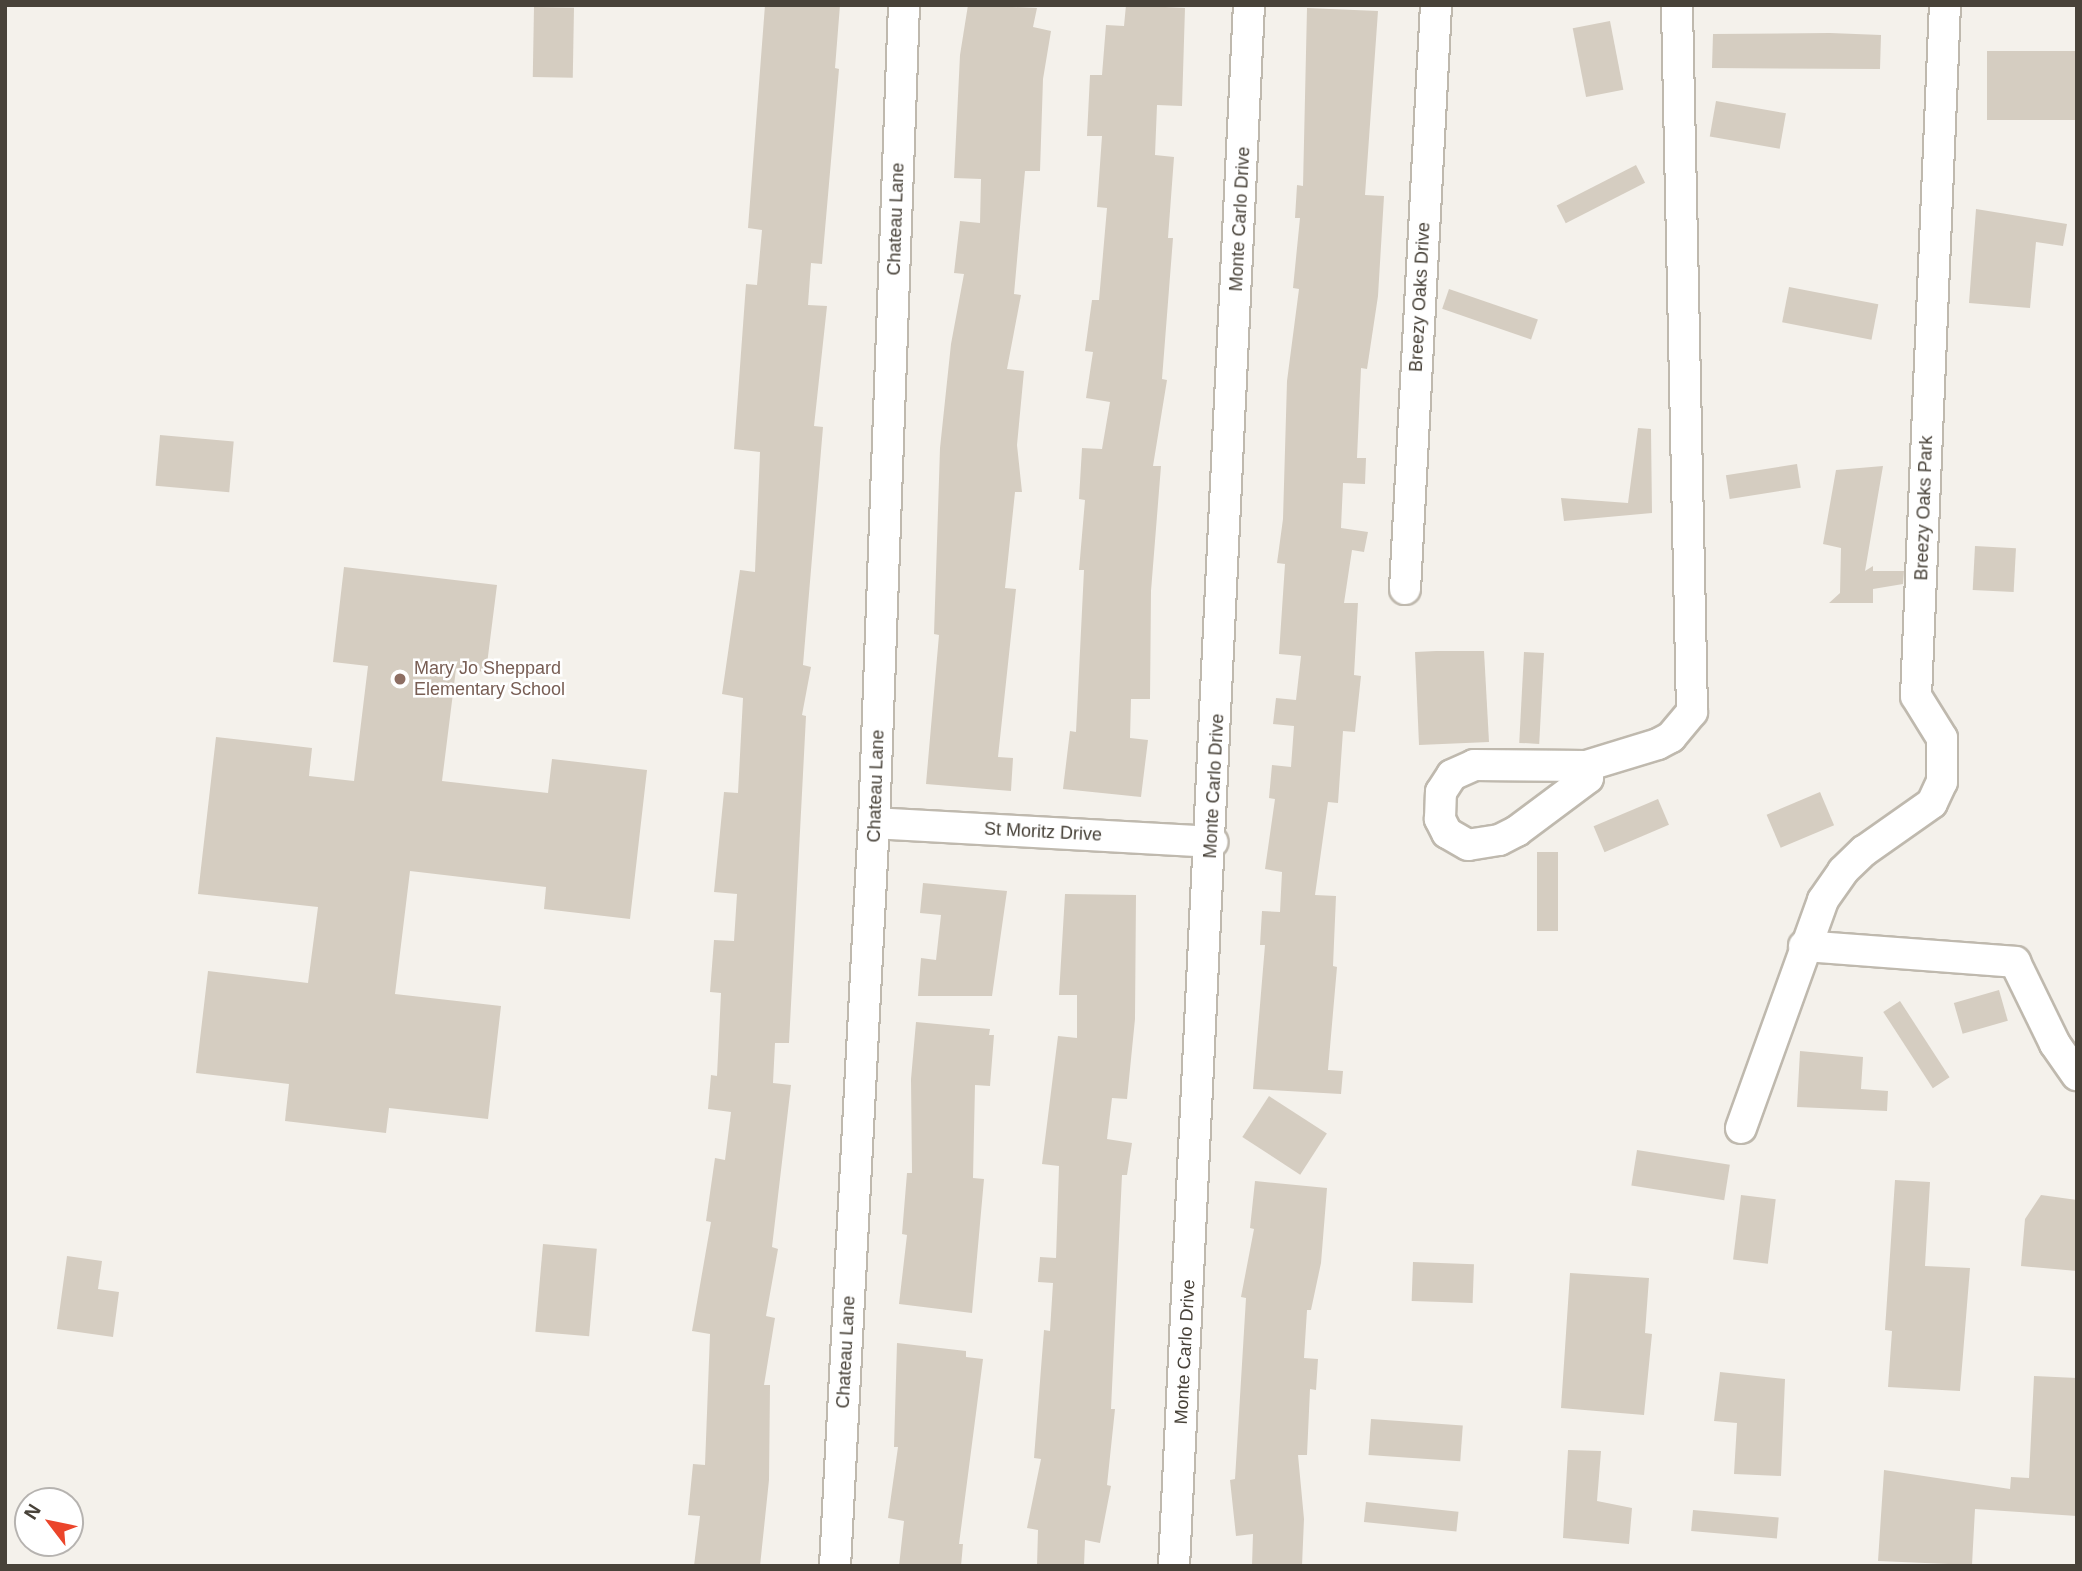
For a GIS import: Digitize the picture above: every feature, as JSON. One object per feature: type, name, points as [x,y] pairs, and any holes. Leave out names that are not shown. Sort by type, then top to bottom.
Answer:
[{"type":"street","name":"Chateau Lane","points":[[835,1566],[874,823],[904,5]]},
{"type":"street","name":"Monte Carlo Drive","points":[[1174,1566],[1212,842],[1249,5]]},
{"type":"street","name":"Breezy Oaks Drive","points":[[1405,589],[1436,5]]},
{"type":"street","points":[[1586,766],[1588,778],[1573,791],[1499,840],[1481,845],[1456,841],[1440,819],[1441,792],[1452,775],[1462,768],[1586,766],[1658,744],[1671,737],[1692,712],[1677,5]]},
{"type":"street","name":"Breezy Oaks Park","points":[[1741,1128],[1804,946],[1823,900],[1843,871],[1864,851],[1917,818],[1932,803],[1942,782],[1942,738],[1916,696],[1945,5]]},
{"type":"street","name":"St Moritz Drive","points":[[874,823],[1212,842]]},
{"type":"street","points":[[1804,946],[2015,962],[2054,1044],[2077,1075]]},
{"type":"building","points":[[765,5],[840,5],[835,68],[839,69],[822,264],[811,263],[808,305],[827,306],[814,426],[823,427],[803,665],[811,667],[802,715],[806,716],[789,1043],[775,1043],[773,1083],[791,1085],[772,1247],[778,1249],[766,1316],[775,1318],[764,1385],[770,1385],[769,1480],[760,1566],[694,1566],[700,1516],[688,1515],[693,1464],[705,1465],[710,1334],[692,1331],[711,1222],[706,1221],[715,1158],[725,1160],[731,1112],[708,1109],[711,1075],[717,1076],[721,993],[710,992],[714,940],[734,941],[737,894],[714,892],[724,792],[738,793],[743,698],[722,694],[740,570],[755,572],[760,452],[734,449],[746,284],[757,285],[762,230],[748,228]]},
{"type":"building","points":[[968,5],[1037,8],[1033,27],[1051,31],[1043,79],[1040,171],[1025,171],[1014,294],[1021,295],[1007,369],[1024,371],[1017,445],[1022,492],[1015,492],[1005,588],[1016,589],[998,757],[1013,758],[1011,791],[926,784],[939,635],[934,634],[940,448],[951,344],[964,274],[954,273],[960,221],[980,223],[981,179],[954,178],[960,55]]},
{"type":"building","points":[[1126,5],[1185,8],[1182,106],[1157,105],[1155,155],[1174,157],[1168,238],[1173,238],[1162,379],[1167,380],[1153,466],[1161,466],[1151,591],[1150,699],[1131,699],[1130,738],[1148,740],[1141,797],[1063,789],[1070,731],[1076,732],[1084,570],[1079,570],[1085,500],[1079,499],[1082,448],[1102,449],[1110,402],[1086,398],[1093,352],[1085,351],[1092,300],[1099,300],[1107,208],[1097,207],[1102,136],[1087,136],[1090,75],[1102,75],[1106,25],[1124,26]]},
{"type":"building","points":[[534,7],[574,8],[573,78],[533,77]]},
{"type":"building","points":[[1307,8],[1378,11],[1365,195],[1384,196],[1378,296],[1367,369],[1361,368],[1357,458],[1366,458],[1365,484],[1343,483],[1341,528],[1368,532],[1364,552],[1352,550],[1344,603],[1358,603],[1354,675],[1361,676],[1355,732],[1343,731],[1338,803],[1328,802],[1315,895],[1336,896],[1333,966],[1337,967],[1328,1070],[1343,1071],[1341,1094],[1253,1089],[1265,945],[1260,945],[1262,911],[1280,912],[1282,872],[1265,869],[1275,799],[1269,798],[1272,765],[1291,767],[1294,726],[1273,724],[1276,698],[1296,700],[1301,656],[1279,654],[1285,564],[1277,563],[1283,519],[1287,381],[1299,289],[1293,288],[1300,218],[1295,218],[1297,185],[1303,186]]},
{"type":"building","points":[[1610,21],[1623,90],[1586,97],[1573,28]]},
{"type":"building","points":[[1713,34],[1881,35],[1880,69],[1712,68]]},
{"type":"building","points":[[1987,51],[2077,51],[2077,120],[1987,120]]},
{"type":"building","points":[[1716,101],[1786,113],[1780,149],[1710,136]]},
{"type":"building","points":[[1636,165],[1645,183],[1566,223],[1557,205]]},
{"type":"building","points":[[1976,209],[2067,224],[2063,246],[2036,242],[2030,308],[1969,303]]},
{"type":"building","points":[[1789,287],[1878,304],[1871,340],[1782,322]]},
{"type":"building","points":[[1449,289],[1538,320],[1531,339],[1442,309]]},
{"type":"building","points":[[1638,428],[1651,429],[1652,513],[1564,521],[1561,498],[1628,503]]},
{"type":"building","points":[[160,435],[234,441],[229,492],[156,486]]},
{"type":"building","points":[[1797,464],[1801,488],[1730,499],[1726,475]]},
{"type":"building","points":[[1883,466],[1865,571],[1873,566],[1873,571],[1904,571],[1903,584],[1873,589],[1873,603],[1829,603],[1840,593],[1841,548],[1823,544],[1836,470]]},
{"type":"building","points":[[1975,546],[2016,548],[2014,592],[1973,590]]},
{"type":"building","points":[[344,567],[497,585],[486,672],[456,669],[442,781],[548,793],[552,759],[647,770],[630,919],[544,909],[546,887],[410,871],[395,994],[501,1006],[488,1119],[389,1108],[386,1133],[285,1121],[289,1084],[196,1073],[208,971],[308,983],[318,907],[198,894],[216,737],[312,748],[309,776],[354,781],[368,666],[333,662]]},
{"type":"building","points":[[1484,651],[1489,742],[1419,745],[1415,652]]},
{"type":"building","points":[[1524,652],[1544,653],[1539,744],[1519,743]]},
{"type":"building","points":[[1820,792],[1834,825],[1781,848],[1767,815]]},
{"type":"building","points":[[1658,799],[1669,825],[1605,852],[1594,826]]},
{"type":"building","points":[[1537,852],[1558,852],[1558,931],[1537,931]]},
{"type":"building","points":[[923,883],[1007,891],[992,996],[918,996],[921,958],[936,960],[941,915],[920,913]]},
{"type":"building","points":[[1065,894],[1136,895],[1135,1019],[1127,1099],[1112,1098],[1107,1139],[1132,1143],[1127,1175],[1122,1175],[1111,1409],[1115,1409],[1107,1485],[1111,1486],[1100,1543],[1085,1540],[1084,1566],[1037,1566],[1038,1530],[1027,1528],[1041,1459],[1034,1458],[1044,1330],[1050,1331],[1053,1283],[1038,1282],[1040,1257],[1056,1258],[1059,1166],[1042,1164],[1058,1036],[1077,1038],[1077,995],[1059,995]]},
{"type":"building","points":[[1999,990],[2008,1021],[1963,1034],[1954,1003]]},
{"type":"building","points":[[1900,1001],[1950,1077],[1933,1088],[1883,1012]]},
{"type":"building","points":[[916,1022],[990,1029],[989,1035],[994,1035],[990,1086],[975,1085],[973,1178],[984,1179],[972,1313],[899,1304],[907,1235],[902,1234],[907,1173],[912,1173],[911,1079]]},
{"type":"building","points":[[1800,1051],[1863,1057],[1861,1089],[1888,1091],[1887,1111],[1797,1107]]},
{"type":"building","points":[[1269,1096],[1327,1134],[1300,1175],[1242,1137]]},
{"type":"building","points":[[1637,1150],[1730,1165],[1724,1200],[1631,1186]]},
{"type":"building","points":[[1895,1180],[1930,1182],[1925,1266],[1970,1268],[1960,1391],[1888,1387],[1892,1331],[1885,1330]]},
{"type":"building","points":[[1255,1181],[1327,1188],[1321,1263],[1311,1310],[1307,1310],[1304,1358],[1318,1359],[1316,1390],[1310,1389],[1307,1455],[1298,1455],[1304,1519],[1302,1566],[1252,1566],[1253,1534],[1236,1536],[1230,1480],[1235,1479],[1246,1298],[1241,1297],[1254,1229],[1250,1228]]},
{"type":"building","points":[[1741,1195],[1776,1199],[1768,1264],[1733,1260]]},
{"type":"building","points":[[2041,1195],[2077,1200],[2077,1271],[2021,1266],[2025,1219]]},
{"type":"building","points":[[543,1244],[597,1249],[589,1336],[535,1332]]},
{"type":"building","points":[[67,1256],[102,1261],[98,1289],[119,1292],[113,1337],[57,1329]]},
{"type":"building","points":[[1413,1262],[1474,1264],[1473,1303],[1412,1301]]},
{"type":"building","points":[[1570,1273],[1649,1278],[1645,1333],[1652,1334],[1644,1415],[1561,1408]]},
{"type":"building","points":[[897,1343],[966,1351],[966,1357],[983,1359],[959,1544],[963,1544],[961,1566],[899,1566],[904,1521],[888,1518],[898,1447],[894,1447]]},
{"type":"building","points":[[1720,1372],[1785,1379],[1781,1476],[1734,1474],[1737,1423],[1714,1421]]},
{"type":"building","points":[[2034,1376],[2077,1378],[2077,1516],[1975,1509],[1972,1565],[1878,1561],[1884,1470],[2010,1489],[2011,1477],[2029,1478]]},
{"type":"building","points":[[1371,1419],[1463,1425],[1460,1461],[1368,1455]]},
{"type":"building","points":[[1568,1450],[1601,1451],[1597,1501],[1632,1508],[1629,1544],[1563,1538]]},
{"type":"building","points":[[1366,1502],[1458,1512],[1456,1532],[1364,1522]]},
{"type":"building","points":[[1693,1510],[1779,1517],[1777,1538],[1691,1531]]},
{"type":"place","name":"Mary Jo Sheppard Elementary School","points":[[400,679]]}]
